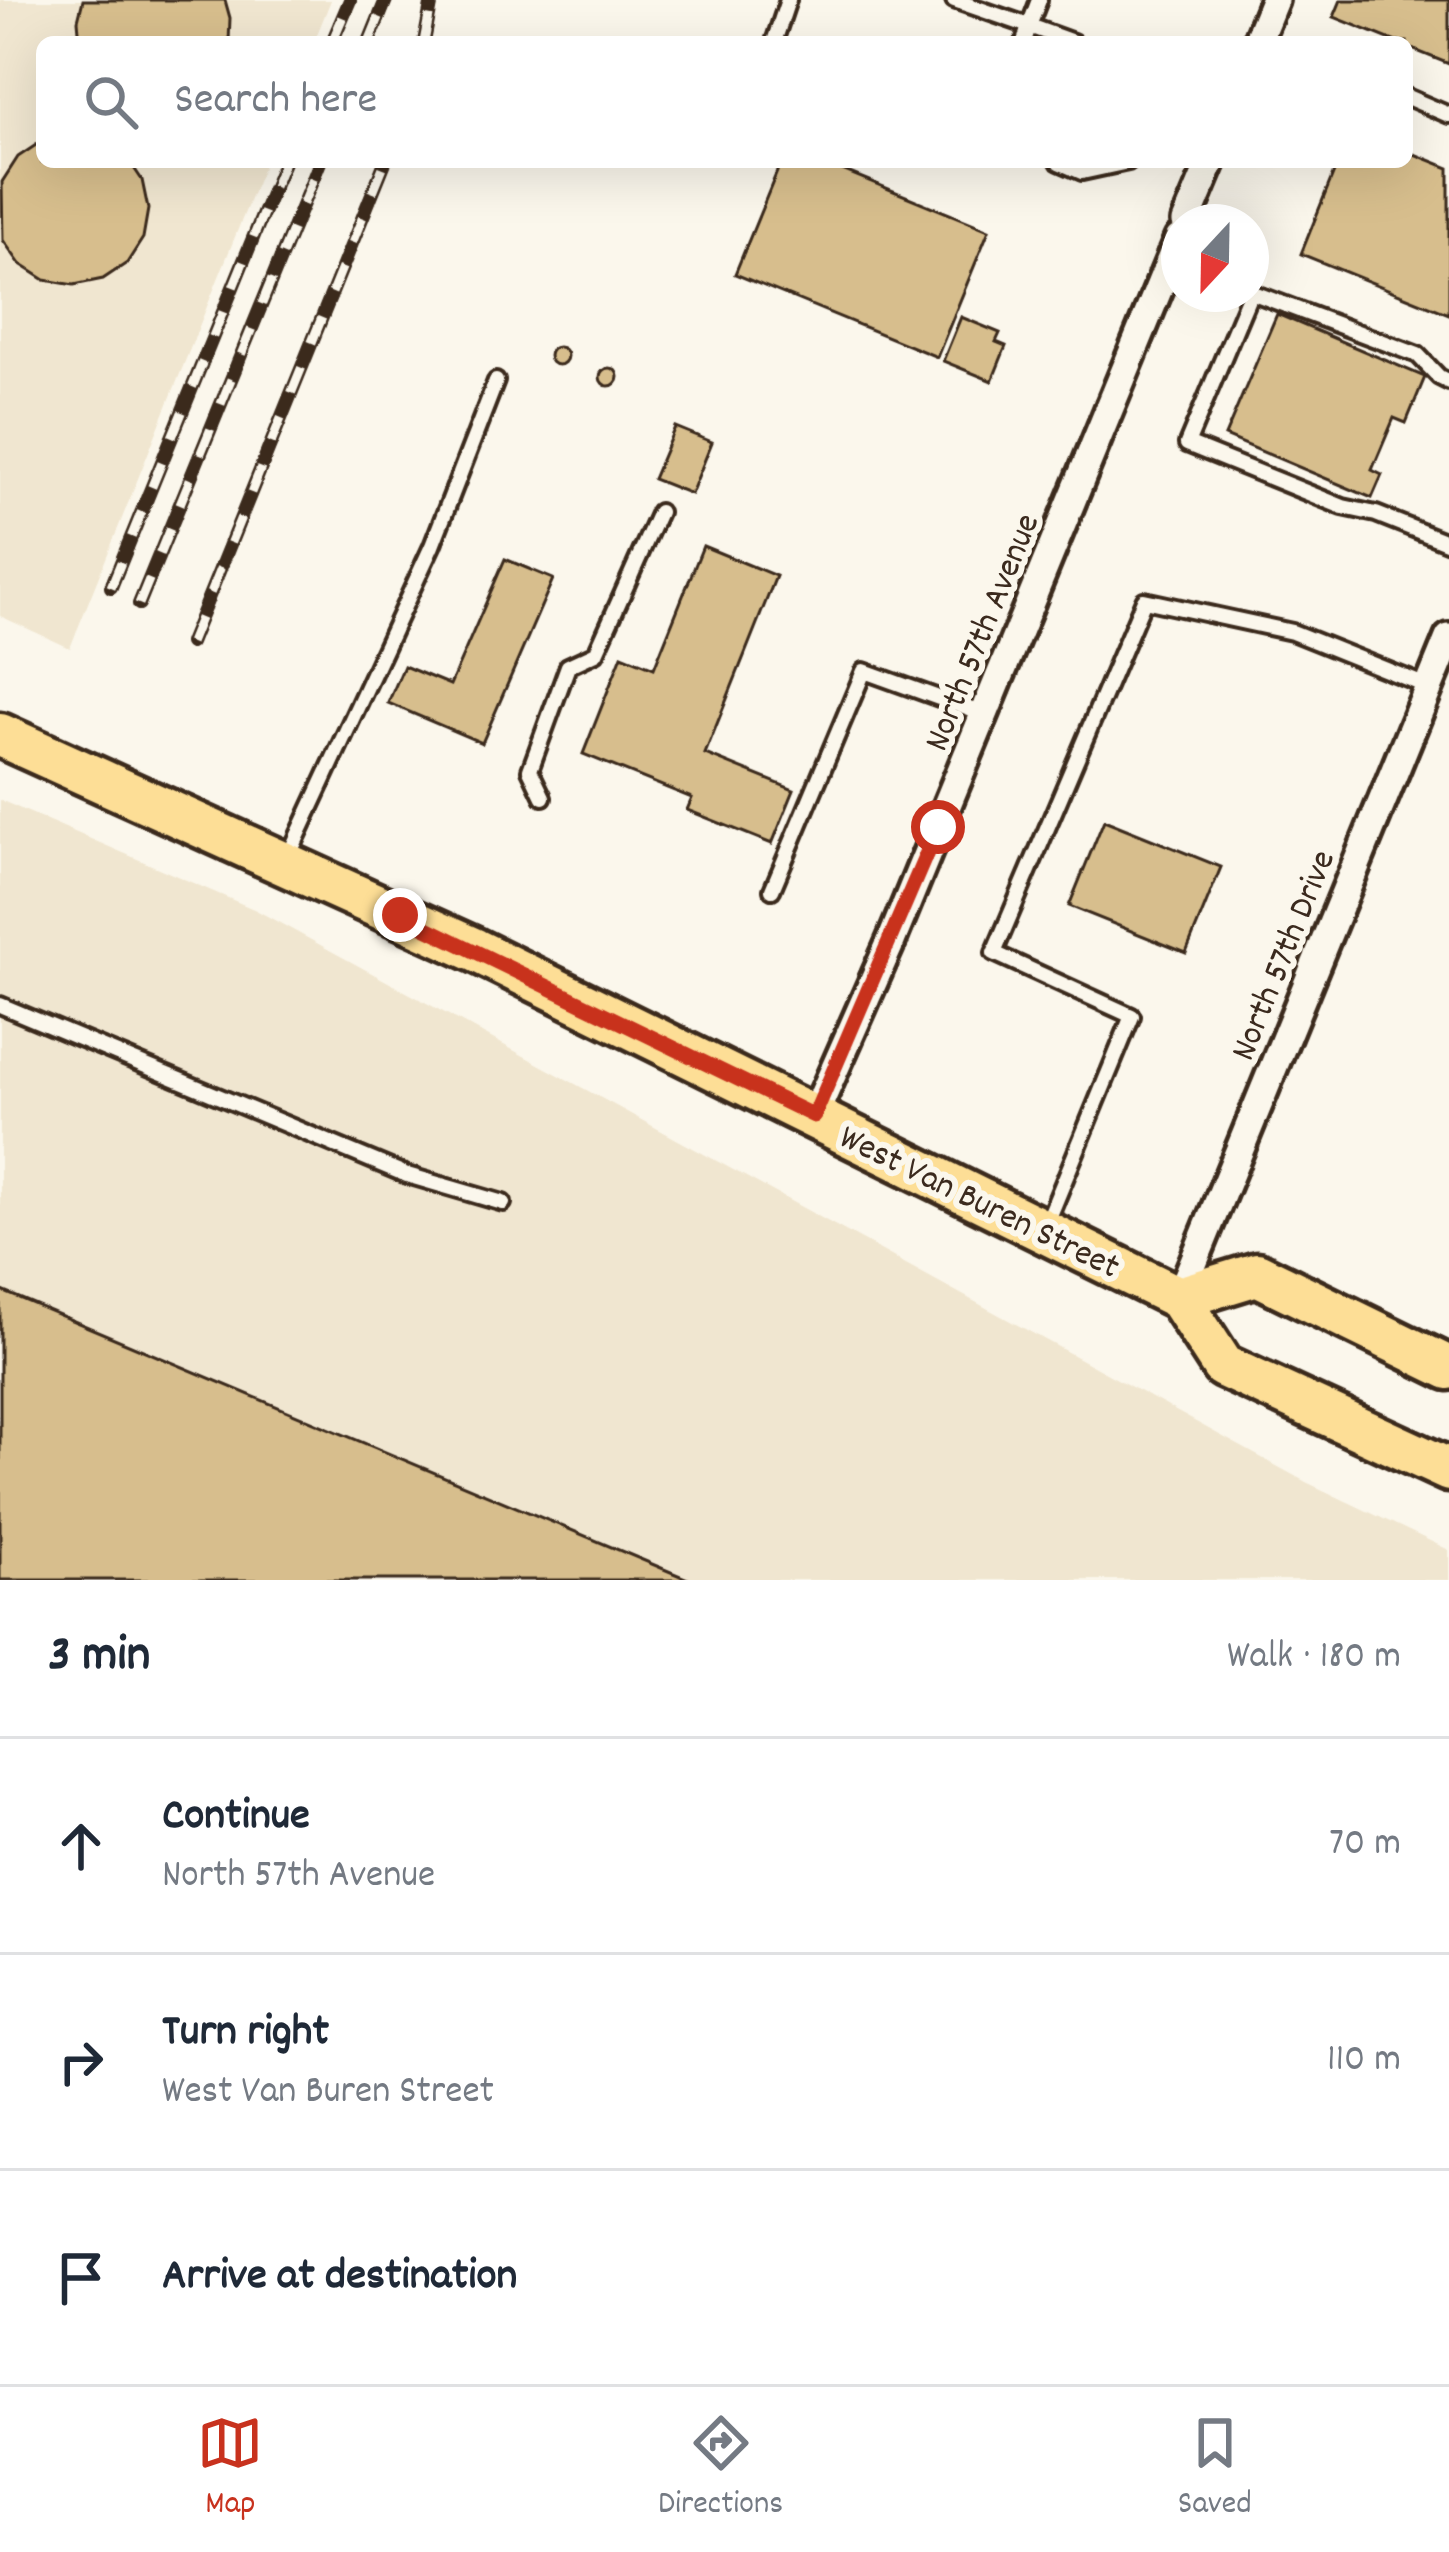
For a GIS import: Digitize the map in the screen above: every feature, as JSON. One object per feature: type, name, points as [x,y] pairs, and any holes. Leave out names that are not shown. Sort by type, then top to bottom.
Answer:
[{"type":"main road","name":"West Van Buren Street","points":[[0,734],[286,861],[1179,1298]]},
{"type":"main road","points":[[1449,1369],[1257,1274],[1179,1298],[1223,1366],[1449,1470]]},
{"type":"street","points":[[1259,36],[1274,0]]},
{"type":"street","points":[[1192,204],[1204,168]]},
{"type":"street","name":"North 57th Avenue","points":[[814,1116],[892,939],[1161,283]]},
{"type":"street","name":"North 57th Drive","points":[[1179,1298],[1449,638]]},
{"type":"lane","points":[[776,36],[788,0]]},
{"type":"lane","points":[[954,0],[1026,34],[1039,0]]},
{"type":"lane","points":[[1413,100],[1449,115]]},
{"type":"lane","points":[[1269,300],[1418,355],[1449,382]]},
{"type":"lane","points":[[1243,312],[1187,444],[1343,507],[1376,514],[1449,543]]},
{"type":"lane","points":[[286,861],[432,546],[496,382]]},
{"type":"lane","points":[[543,797],[530,770],[568,666],[596,653],[659,512]]},
{"type":"lane","points":[[1045,1230],[1132,1016],[994,953],[1144,600],[1292,632],[1429,687]]},
{"type":"lane","points":[[772,890],[864,671],[983,714]]},
{"type":"lane","points":[[0,1005],[407,1174],[503,1203]]},
{"type":"shaded area","points":[[0,0],[331,0],[316,36],[36,36],[36,168],[263,168],[70,648],[0,616]]},
{"type":"shaded area","points":[[0,800],[256,910],[1306,1482],[1449,1550],[1449,1580],[0,1580]]},
{"type":"building","points":[[83,0],[225,0],[229,36],[79,36]]},
{"type":"building","points":[[1341,0],[1449,0],[1449,64],[1413,49],[1413,36],[1381,36],[1334,17]]},
{"type":"building","points":[[36,145],[36,168],[134,168],[142,180],[148,209],[143,238],[127,263],[103,279],[74,285],[45,280],[20,264],[3,240],[2,182],[18,157]]},
{"type":"building","points":[[1413,153],[1449,168],[1449,314],[1301,254],[1336,168],[1413,168]]},
{"type":"building","points":[[779,168],[838,168],[989,230],[937,357],[735,274]]},
{"type":"building","points":[[1277,314],[1425,377],[1406,423],[1394,418],[1372,470],[1382,475],[1372,498],[1225,436]]},
{"type":"building","points":[[961,317],[1000,333],[996,342],[1006,346],[992,381],[943,361]]},
{"type":"building","points":[[558,347],[567,356],[558,365],[549,356]]},
{"type":"building","points":[[609,368],[618,377],[609,386],[600,377]]},
{"type":"building","points":[[675,427],[712,442],[691,494],[653,479]]},
{"type":"building","points":[[703,546],[776,576],[705,754],[794,790],[772,844],[687,810],[692,798],[583,754],[622,655],[654,668]]},
{"type":"building","points":[[505,559],[553,579],[482,743],[388,703],[404,666],[450,685]]},
{"type":"building","points":[[1104,820],[1221,867],[1186,953],[1069,906]]},
{"type":"building","points":[[0,1290],[690,1580],[0,1580]]},
{"type":"railway","points":[[335,36],[350,0]]},
{"type":"railway","points":[[371,36],[386,0]]},
{"type":"railway","points":[[425,36],[432,0]]},
{"type":"railway","points":[[111,587],[282,168]]},
{"type":"railway","points":[[139,604],[318,168]]},
{"type":"railway","points":[[190,643],[383,168]]},
{"type":"route","points":[[400,915],[814,1116],[938,827]]}]
